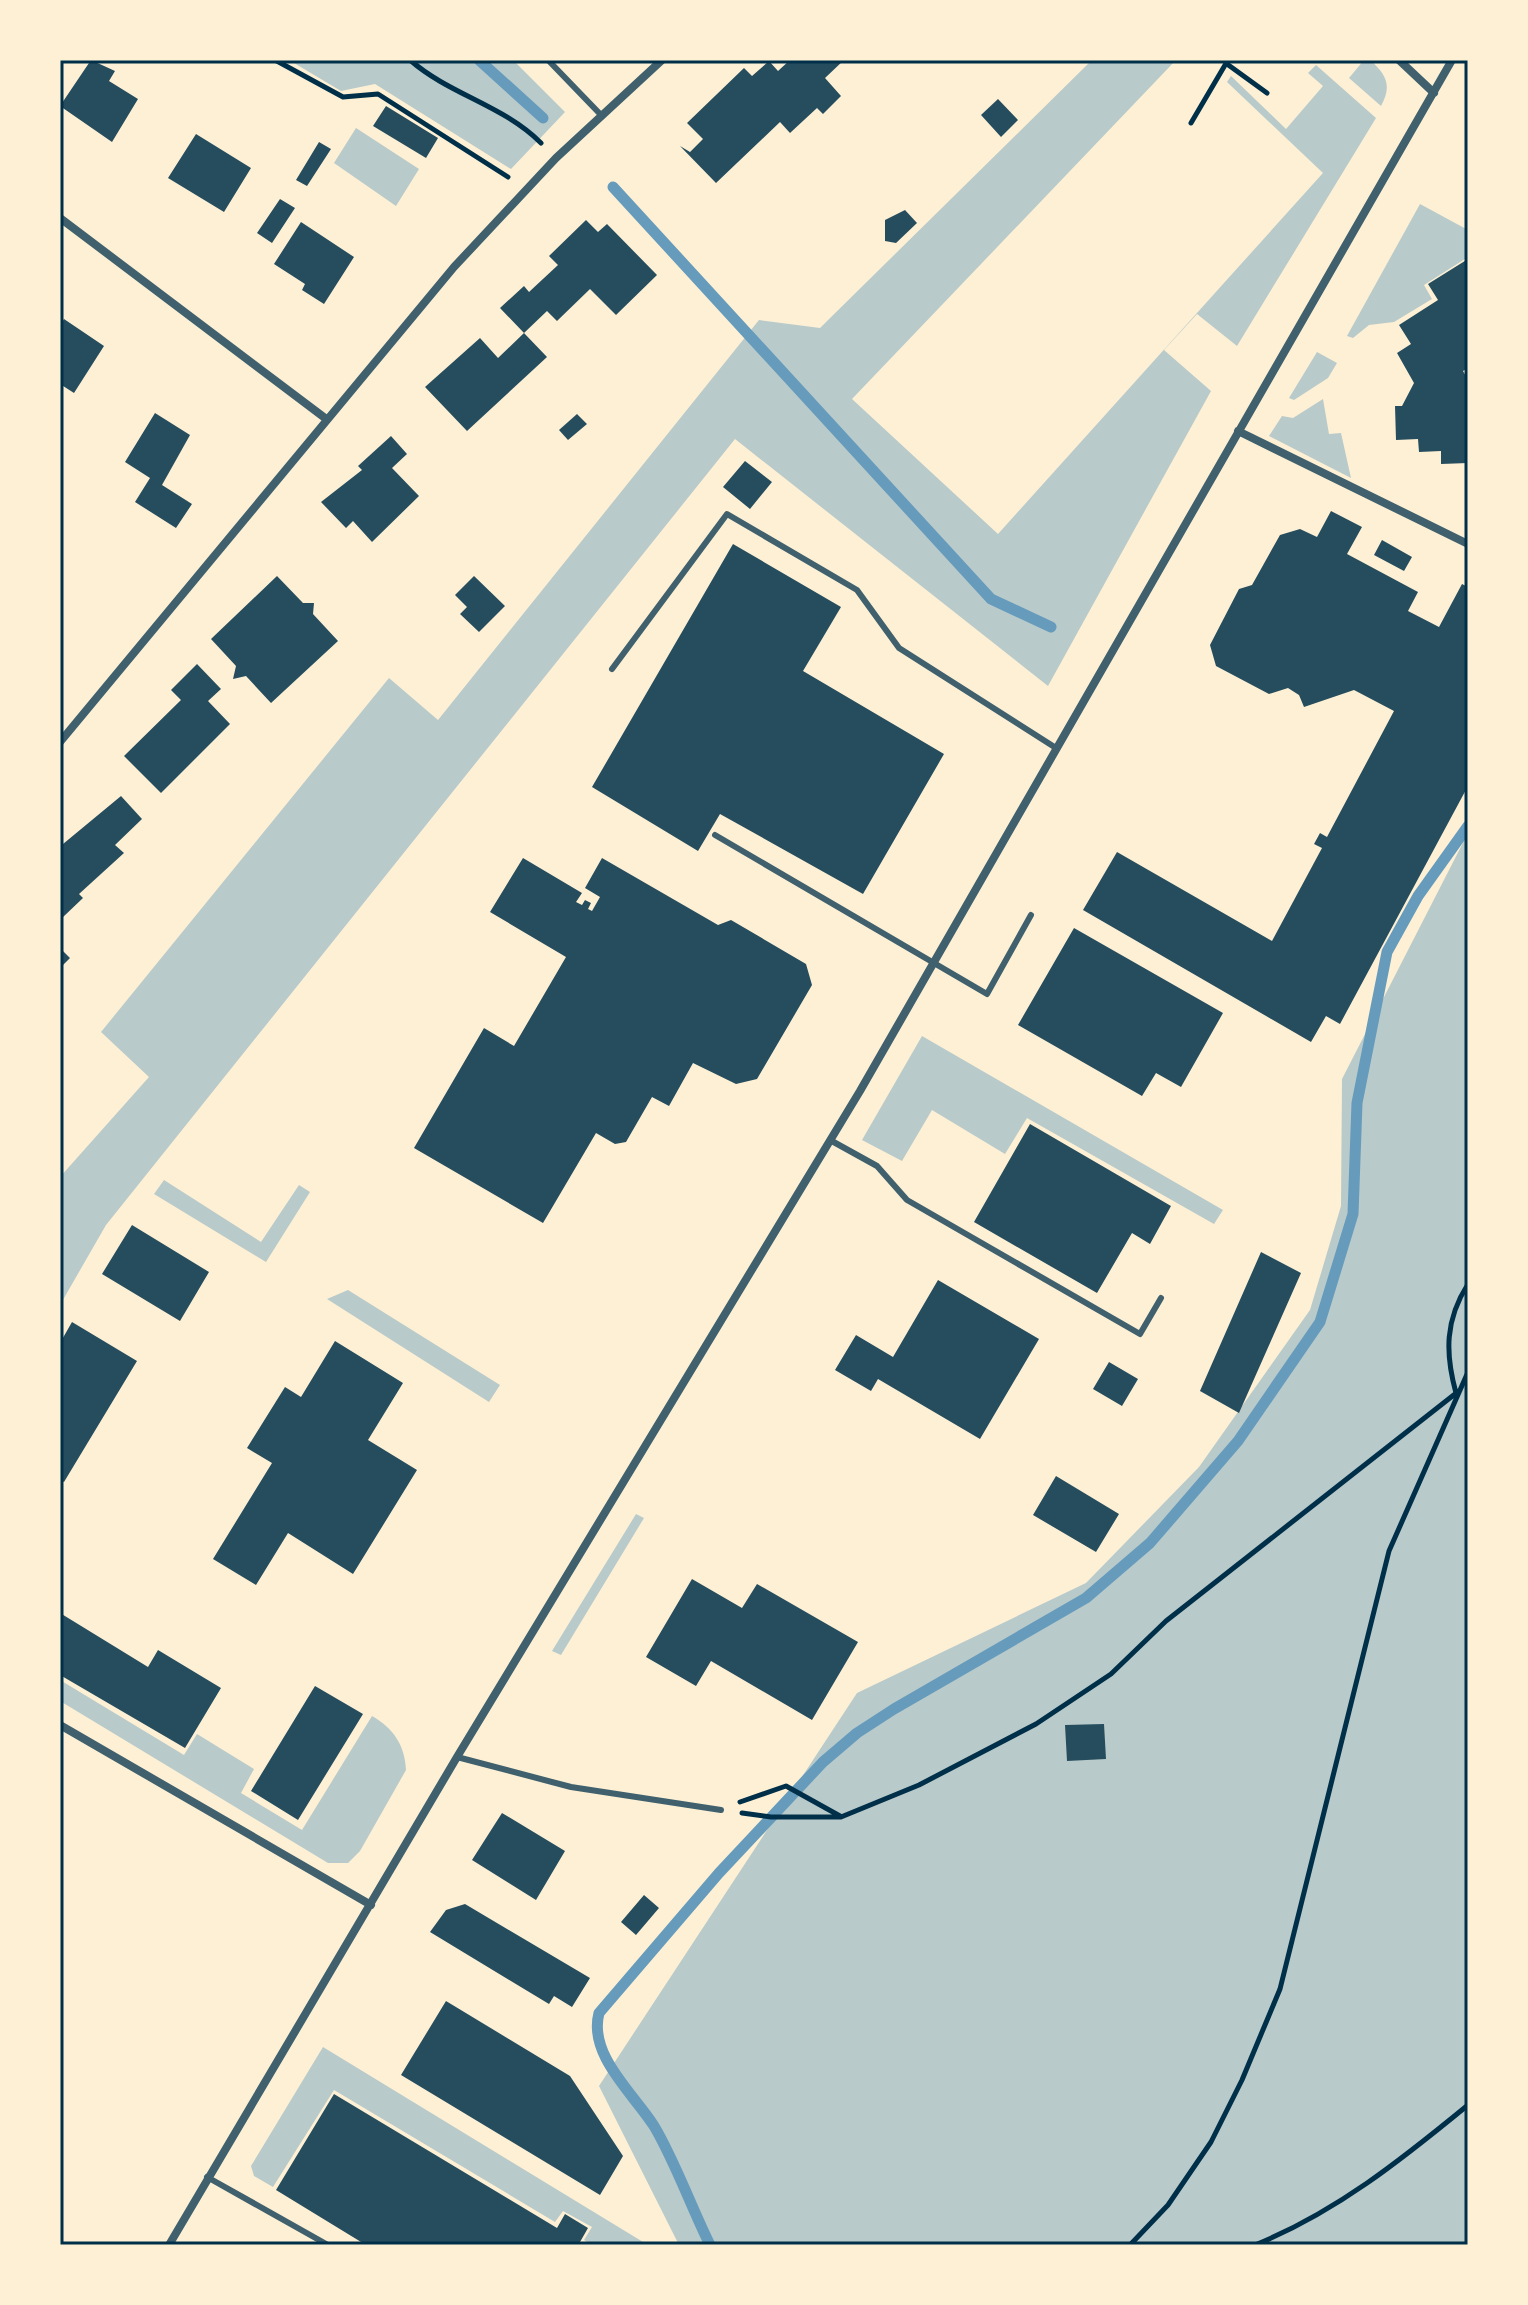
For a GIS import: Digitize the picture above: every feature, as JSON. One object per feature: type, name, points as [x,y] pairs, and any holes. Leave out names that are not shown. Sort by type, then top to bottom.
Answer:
[{"type":"street","points":[[60,742],[325,418],[525,189],[662,60]]},
{"type":"street","points":[[1399,60],[1434,93]]},
{"type":"street","points":[[169,2245],[457,1757],[830,1140],[1452,60]]},
{"type":"street","points":[[60,218],[325,418]]},
{"type":"street","points":[[1238,431],[1468,544]]},
{"type":"street","points":[[60,1725],[371,1905]]},
{"type":"lane","points":[[548,60],[602,116]]},
{"type":"lane","points":[[612,669],[727,514],[857,590],[899,648],[1056,748]]},
{"type":"lane","points":[[715,835],[987,994],[1031,915]]},
{"type":"lane","points":[[830,1140],[877,1166],[907,1200],[1140,1334],[1161,1298]]},
{"type":"lane","points":[[457,1757],[571,1787],[721,1810]]},
{"type":"lane","points":[[207,2177],[328,2245]]},
{"type":"path","points":[[275,60],[343,97],[378,94],[525,189]]},
{"type":"path","points":[[410,60],[433,76],[514,118],[556,158]]},
{"type":"path","points":[[1191,123],[1228,62],[1267,93]]},
{"type":"path","points":[[1456,1394],[1447,1361],[1448,1334],[1468,1284]]},
{"type":"path","points":[[1130,2245],[1168,2205],[1211,2142],[1242,2080],[1280,1989],[1389,1551],[1468,1372]]},
{"type":"path","points":[[721,1810],[771,1817],[841,1817],[919,1785],[1036,1724],[1111,1674],[1201,1592],[1456,1394]]},
{"type":"path","points":[[721,1810],[786,1786],[841,1817]]},
{"type":"path","points":[[1255,2245],[1298,2228],[1366,2187],[1468,2105]]},
{"type":"shaded area","points":[[289,60],[513,60],[565,112],[511,169],[375,84],[341,91]]},
{"type":"shaded area","points":[[1092,60],[1176,60],[852,399],[998,534],[1323,173],[1227,82],[1231,76],[1286,129],[1323,86],[1308,73],[1316,65],[1376,118],[1237,346],[1197,314],[1164,350],[1211,391],[1048,686],[735,439],[106,1225],[60,1305],[60,1177],[149,1077],[101,1032],[389,678],[438,720],[759,320],[820,328]]},
{"type":"shaded area","points":[[1364,60],[1376,65],[1386,81],[1381,106],[1349,78]]},
{"type":"shaded area","points":[[356,128],[419,169],[396,206],[334,163]]},
{"type":"shaded area","points":[[1420,204],[1468,230],[1468,257],[1424,285],[1432,299],[1394,322],[1369,325],[1353,338],[1347,336]]},
{"type":"shaded area","points":[[1317,352],[1337,363],[1328,378],[1294,400],[1289,398]]},
{"type":"shaded area","points":[[1323,399],[1329,434],[1341,433],[1351,478],[1269,436],[1282,416],[1293,418]]},
{"type":"shaded area","points":[[1468,833],[1468,2245],[679,2245],[599,2086],[857,1693],[1086,1583],[1199,1467],[1310,1310],[1341,1206],[1342,1079]]},
{"type":"shaded area","points":[[922,1036],[1223,1210],[1214,1224],[1027,1118],[1005,1154],[932,1110],[902,1161],[862,1140]]},
{"type":"shaded area","points":[[164,1180],[261,1242],[299,1185],[310,1192],[266,1262],[154,1194]]},
{"type":"shaded area","points":[[348,1290],[500,1385],[489,1402],[327,1299]]},
{"type":"shaded area","points":[[636,1514],[644,1518],[561,1655],[552,1651]]},
{"type":"shaded area","points":[[60,1680],[184,1755],[197,1734],[254,1769],[241,1793],[302,1830],[372,1716],[396,1738],[406,1770],[360,1851],[348,1863],[328,1863],[60,1701]]},
{"type":"shaded area","points":[[323,2047],[648,2245],[592,2245],[584,2240],[592,2227],[563,2211],[555,2222],[334,2090],[273,2187],[254,2176],[251,2166]]},
{"type":"building","points":[[91,60],[115,71],[109,81],[138,99],[112,142],[60,106]]},
{"type":"building","points":[[790,60],[844,60],[825,78],[841,96],[823,114],[817,108],[790,133],[780,122],[716,183],[680,146],[690,152],[703,139],[687,123],[744,68],[752,76],[769,61],[778,71]]},
{"type":"building","points":[[998,99],[1018,120],[1001,137],[981,115]]},
{"type":"building","points":[[386,106],[438,138],[426,158],[373,126]]},
{"type":"building","points":[[196,134],[251,168],[224,212],[168,178]]},
{"type":"building","points":[[319,142],[331,149],[307,186],[296,180]]},
{"type":"building","points":[[280,199],[295,208],[272,243],[257,233]]},
{"type":"building","points":[[905,210],[917,223],[896,243],[885,241],[885,220]]},
{"type":"building","points":[[586,220],[598,232],[607,224],[657,275],[616,315],[590,289],[557,321],[547,311],[524,333],[500,308],[524,286],[529,292],[558,265],[549,256]]},
{"type":"building","points":[[301,222],[354,257],[324,304],[302,290],[305,284],[274,264]]},
{"type":"building","points":[[1468,259],[1468,368],[1463,371],[1468,380],[1468,463],[1441,464],[1441,451],[1419,452],[1418,439],[1396,440],[1395,406],[1402,406],[1414,383],[1397,353],[1411,344],[1399,325],[1438,300],[1428,284]]},
{"type":"building","points":[[64,319],[104,346],[74,393],[60,384],[60,326]]},
{"type":"building","points":[[524,333],[547,357],[467,431],[425,387],[480,338],[498,358]]},
{"type":"building","points":[[155,413],[190,435],[162,485],[192,504],[176,528],[135,502],[150,478],[125,462]]},
{"type":"building","points":[[577,414],[587,424],[568,440],[559,430]]},
{"type":"building","points":[[391,436],[407,454],[392,468],[419,496],[372,542],[353,521],[346,528],[321,502],[362,470],[358,466]]},
{"type":"building","points":[[745,461],[772,482],[750,509],[723,487]]},
{"type":"building","points":[[1331,511],[1362,527],[1347,554],[1418,592],[1408,611],[1439,627],[1462,584],[1468,587],[1468,786],[1340,1024],[1326,1016],[1311,1042],[1083,910],[1117,852],[1272,941],[1322,848],[1314,844],[1320,833],[1327,837],[1394,711],[1354,690],[1304,707],[1299,695],[1288,688],[1269,694],[1216,666],[1210,645],[1239,589],[1252,585],[1280,535],[1300,529],[1317,537]]},
{"type":"building","points":[[1382,540],[1412,557],[1404,571],[1374,555]]},
{"type":"building","points":[[733,544],[841,607],[803,671],[944,754],[863,894],[720,814],[698,851],[592,787]]},
{"type":"building","points":[[277,576],[303,603],[314,603],[313,614],[338,641],[271,703],[246,676],[233,679],[236,666],[211,639]]},
{"type":"building","points":[[474,576],[505,606],[479,632],[460,614],[467,607],[455,595]]},
{"type":"building","points":[[197,664],[221,689],[208,701],[230,724],[161,793],[124,756],[181,700],[171,690]]},
{"type":"building","points":[[121,796],[142,819],[115,845],[124,853],[79,894],[83,898],[62,918],[60,840],[63,844]]},
{"type":"building","points":[[523,858],[582,893],[576,902],[582,905],[585,900],[591,903],[588,909],[592,911],[600,897],[585,888],[602,858],[718,925],[731,920],[806,964],[812,985],[757,1079],[736,1084],[693,1063],[669,1106],[652,1097],[626,1142],[615,1144],[596,1133],[543,1223],[414,1148],[484,1028],[514,1046],[566,957],[490,912]]},
{"type":"building","points":[[1074,928],[1223,1013],[1181,1087],[1156,1073],[1142,1096],[1018,1025]]},
{"type":"building","points":[[60,948],[70,958],[60,968]]},
{"type":"building","points":[[1030,1124],[1171,1206],[1150,1244],[1132,1233],[1097,1293],[974,1222]]},
{"type":"building","points":[[132,1225],[209,1272],[180,1321],[102,1274]]},
{"type":"building","points":[[1261,1252],[1301,1273],[1239,1413],[1200,1391]]},
{"type":"building","points":[[938,1280],[1039,1339],[980,1439],[878,1379],[871,1391],[835,1370],[856,1335],[893,1357]]},
{"type":"building","points":[[72,1322],[137,1361],[64,1482],[60,1480],[60,1343]]},
{"type":"building","points":[[335,1341],[403,1383],[368,1440],[417,1470],[353,1574],[288,1533],[256,1585],[213,1559],[272,1463],[247,1448],[285,1387],[301,1397]]},
{"type":"building","points":[[1109,1362],[1138,1379],[1122,1406],[1093,1389]]},
{"type":"building","points":[[1056,1476],[1119,1514],[1096,1552],[1033,1515]]},
{"type":"building","points":[[692,1579],[742,1608],[757,1584],[858,1642],[812,1720],[711,1661],[696,1686],[646,1657]]},
{"type":"building","points":[[60,1613],[148,1667],[158,1650],[221,1688],[185,1748],[60,1675]]},
{"type":"building","points":[[315,1686],[363,1714],[298,1820],[251,1791]]},
{"type":"building","points":[[1104,1724],[1106,1759],[1067,1761],[1065,1725]]},
{"type":"building","points":[[502,1813],[565,1851],[536,1900],[472,1860]]},
{"type":"building","points":[[644,1895],[659,1908],[636,1935],[621,1922]]},
{"type":"building","points":[[465,1904],[590,1978],[572,2007],[554,1996],[549,2004],[430,1932],[446,1910]]},
{"type":"building","points":[[446,2001],[570,2076],[623,2156],[600,2195],[401,2075]]},
{"type":"building","points":[[334,2094],[557,2228],[565,2214],[588,2228],[580,2242],[585,2245],[366,2245],[276,2190]]},
{"type":"waterway","points":[[479,60],[543,118]]},
{"type":"waterway","points":[[613,187],[991,599],[1051,627]]},
{"type":"waterway","points":[[710,2245],[654,2126],[606,2059],[597,2029],[599,2013],[719,1873],[823,1762],[857,1733],[894,1709],[1086,1598],[1150,1543],[1238,1441],[1320,1322],[1353,1214],[1357,1103],[1387,952],[1418,896],[1468,826]]}]
